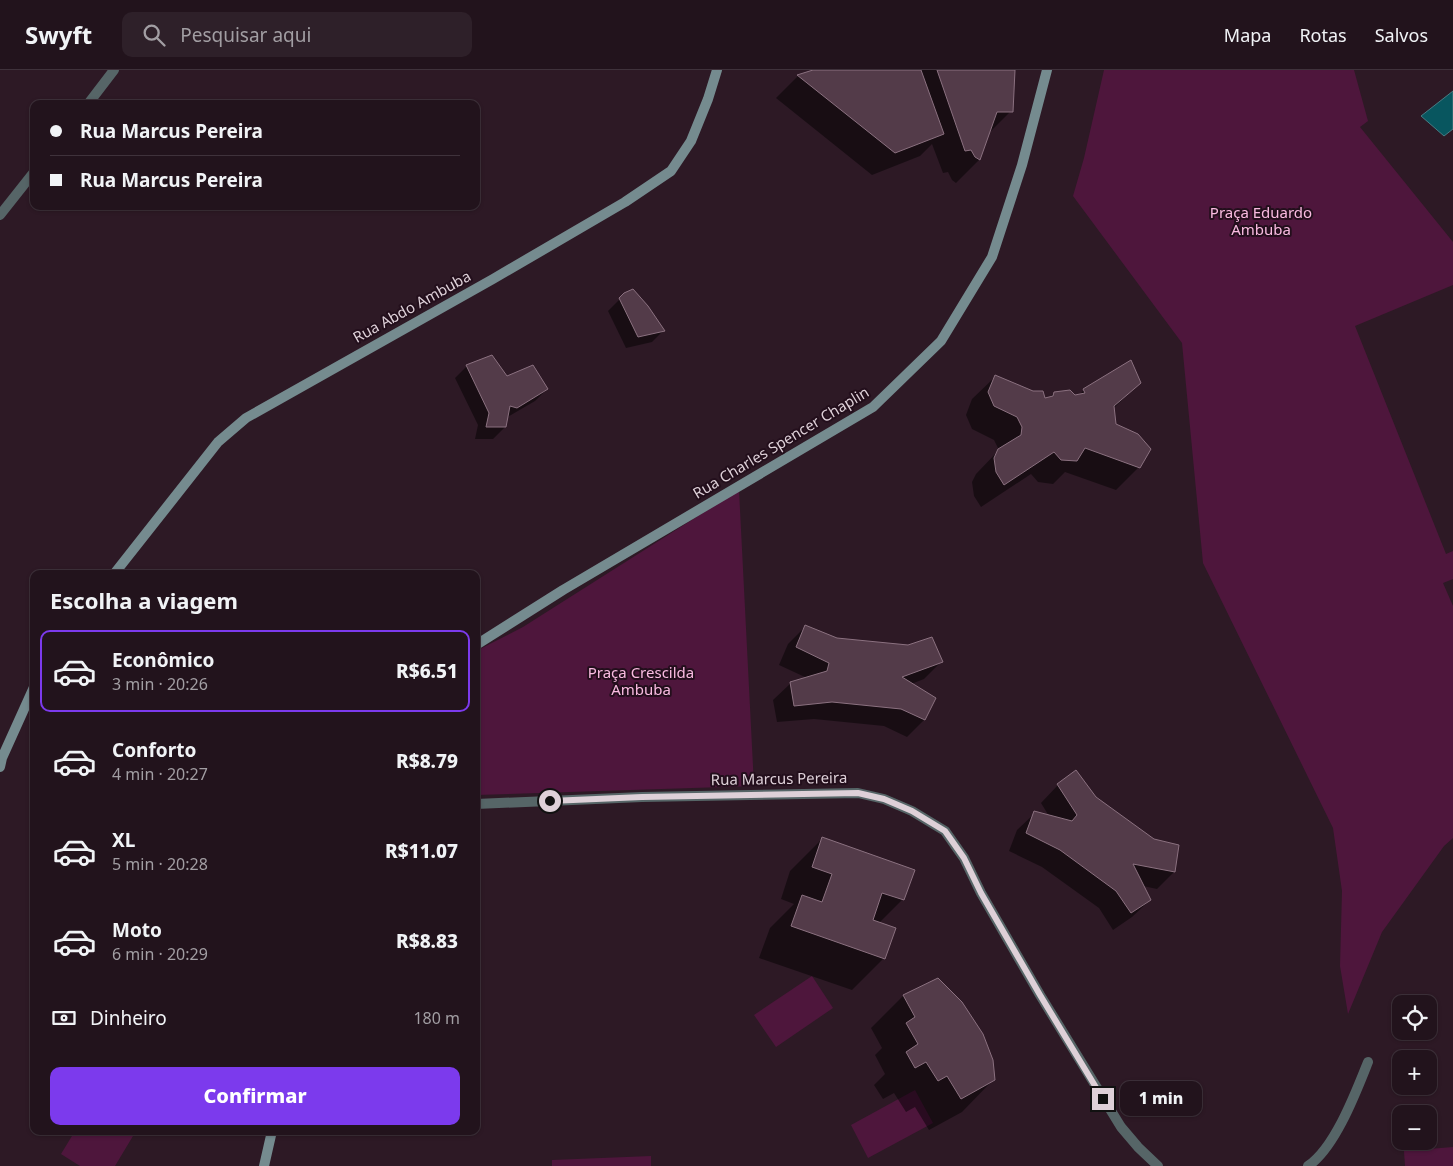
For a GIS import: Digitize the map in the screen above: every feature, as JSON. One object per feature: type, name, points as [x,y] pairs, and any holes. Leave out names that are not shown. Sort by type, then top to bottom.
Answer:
[{"type":"street","points":[[91,100],[114,70]]},
{"type":"street","name":"Rua Abdo Ambuba","points":[[117,570],[218,442],[246,418],[617,207],[671,171],[691,141],[708,99],[717,70]]},
{"type":"street","name":"Rua Charles Spencer Chaplin","points":[[480,642],[563,590],[873,407],[940,342],[992,256],[1022,165],[1047,70]]},
{"type":"street","points":[[0,215],[30,177]]},
{"type":"street","points":[[0,767],[2,758],[30,696]]},
{"type":"street","name":"Rua Marcus Pereira","points":[[480,804],[642,797],[858,793],[884,799],[912,811],[945,831],[964,858],[981,893],[1040,995],[1116,1119],[1138,1148],[1158,1166]]},
{"type":"street","points":[[1308,1166],[1325,1148],[1346,1114],[1368,1062]]},
{"type":"street","points":[[264,1166],[271,1135]]},
{"type":"green space","name":"Praça Eduardo Ambuba","points":[[1104,70],[1354,70],[1368,121],[1360,127],[1453,242],[1453,285],[1355,326],[1446,554],[1453,551],[1453,579],[1443,583],[1453,606],[1453,838],[1444,846],[1382,932],[1348,1014],[1340,966],[1342,891],[1333,828],[1203,563],[1182,343],[1073,196],[1084,158]]},
{"type":"green space","name":"Praça Crescilda Ambuba","points":[[739,490],[754,786],[480,795],[480,649],[523,627]]},
{"type":"green space","points":[[812,976],[833,1008],[776,1047],[754,1015]]},
{"type":"green space","points":[[915,1090],[933,1123],[868,1158],[851,1125]]},
{"type":"green space","points":[[73,1135],[134,1135],[115,1166],[80,1166],[61,1154]]},
{"type":"green space","points":[[1453,1147],[1453,1166],[1405,1166],[1404,1151],[1437,1150],[1437,1148]]},
{"type":"green space","points":[[651,1156],[651,1166],[552,1166],[552,1160]]},
{"type":"water","points":[[1453,91],[1453,129],[1444,136],[1421,116]]},
{"type":"building","points":[[813,70],[921,70],[944,134],[895,153],[797,75]]},
{"type":"building","points":[[937,70],[1015,70],[1013,112],[997,112],[980,160],[975,157],[971,150],[965,151]]},
{"type":"building","points":[[633,289],[648,306],[665,331],[638,337],[619,298],[624,293]]},
{"type":"building","points":[[492,355],[507,376],[533,365],[548,389],[517,408],[510,406],[506,427],[486,427],[489,413],[466,365]]},
{"type":"building","points":[[1131,360],[1141,383],[1114,406],[1116,424],[1138,434],[1151,449],[1140,468],[1085,448],[1077,461],[1061,460],[1054,452],[1004,485],[996,472],[994,458],[998,449],[1021,435],[1022,427],[1017,417],[994,406],[988,392],[995,375],[1033,391],[1043,391],[1045,398],[1053,396],[1054,392],[1070,390],[1075,395],[1085,393],[1083,389]]},
{"type":"building","points":[[805,625],[837,638],[908,645],[932,637],[943,662],[902,677],[936,698],[925,720],[901,709],[832,702],[794,706],[790,682],[827,671],[829,663],[796,647]]},
{"type":"building","points":[[1076,770],[1096,797],[1154,839],[1179,845],[1175,872],[1133,864],[1151,900],[1131,913],[1116,891],[1060,850],[1026,833],[1034,811],[1072,821],[1077,815],[1057,784]]},
{"type":"building","points":[[822,837],[915,870],[904,900],[882,893],[873,920],[896,928],[885,959],[791,926],[802,895],[822,902],[832,874],[812,867]]},
{"type":"building","points":[[938,978],[962,1002],[983,1034],[993,1060],[995,1080],[961,1099],[947,1076],[938,1081],[926,1062],[915,1068],[906,1052],[918,1044],[906,1023],[915,1017],[903,995]]},
{"type":"route","points":[[550,801],[642,797],[858,793],[884,799],[912,811],[945,831],[964,858],[981,893],[1103,1099]]}]
